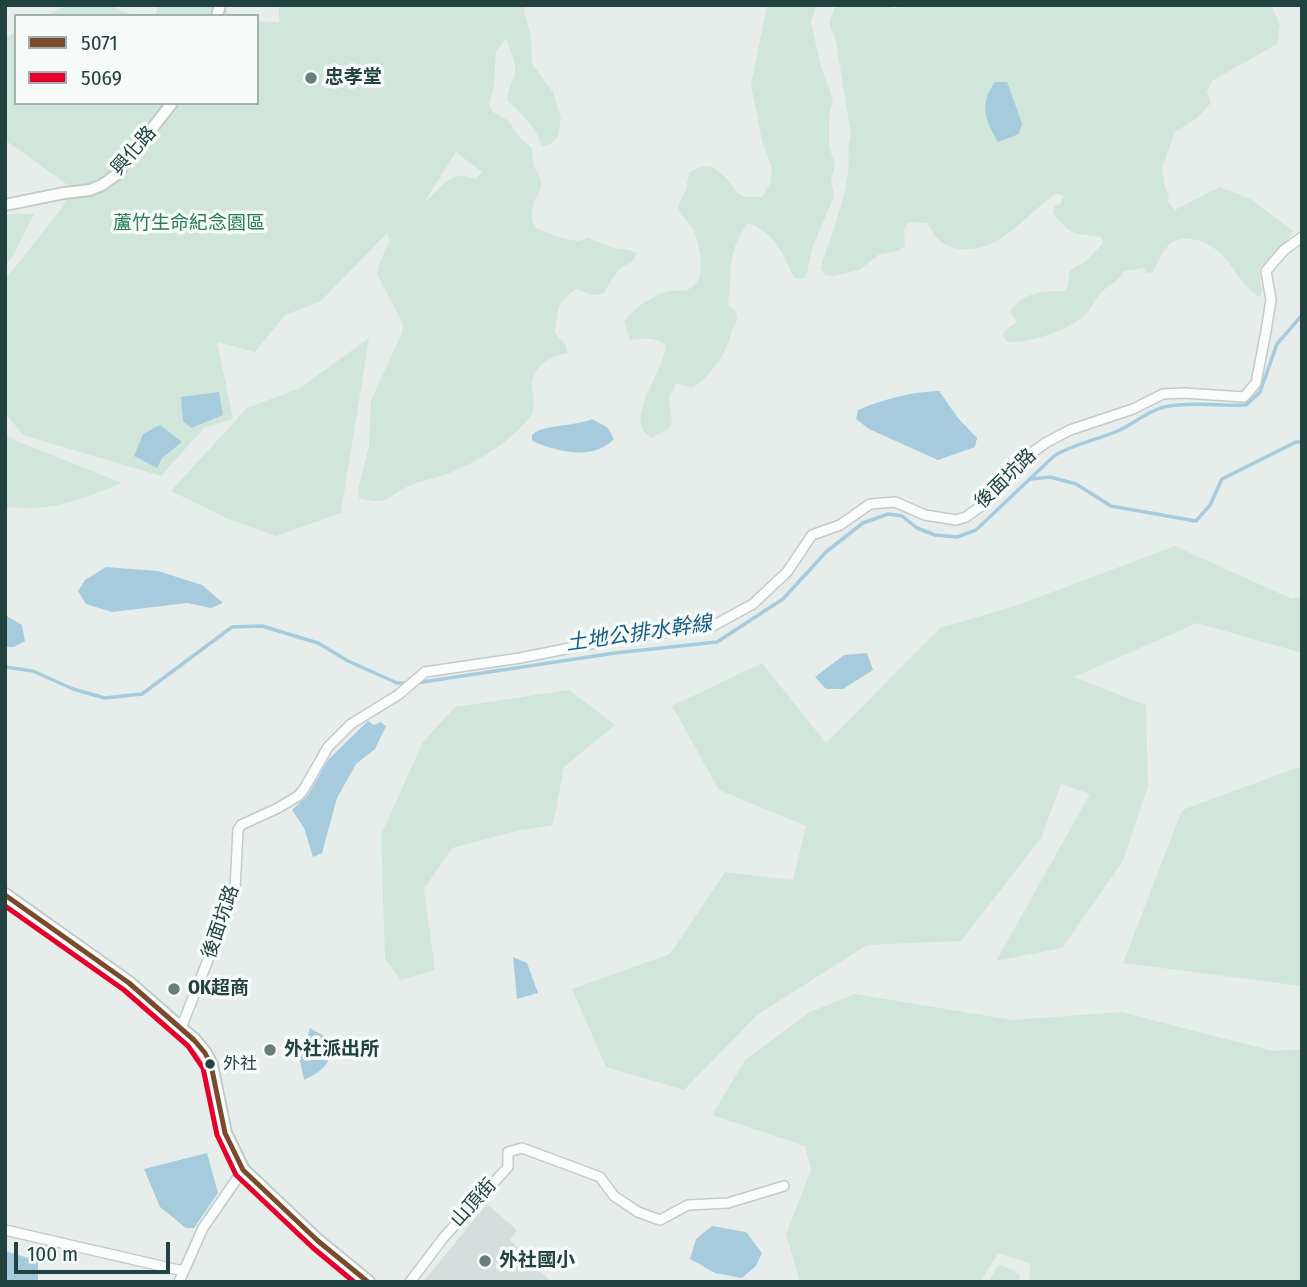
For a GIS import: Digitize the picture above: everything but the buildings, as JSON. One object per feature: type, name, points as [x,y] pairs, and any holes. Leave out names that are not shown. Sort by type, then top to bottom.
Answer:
[{"type":"main road","points":[[5,895],[129,983],[181,1028],[205,1053],[211,1065],[225,1133],[243,1170],[318,1241],[368,1282]]},
{"type":"street","name":"興化路","points":[[5,205],[90,190],[102,185],[116,175],[170,105]]},
{"type":"street","name":"後面坑路","points":[[181,1028],[235,890],[238,830],[241,825],[298,796],[328,747],[351,724],[408,688],[421,675],[435,670],[621,638],[711,627],[753,604],[787,572],[812,535],[839,525],[870,504],[894,502],[925,515],[957,520],[984,504],[1027,456],[1070,430],[1133,409],[1163,394],[1244,397],[1256,383],[1268,323],[1271,300],[1266,271],[1284,250],[1302,237]]},
{"type":"street","name":"山頂街","points":[[411,1282],[444,1237],[508,1167],[508,1152],[522,1147],[600,1177],[614,1196],[638,1212],[660,1220],[688,1205],[728,1203],[784,1186]]},
{"type":"street","points":[[179,1282],[203,1228],[243,1170]]},
{"type":"street","points":[[5,1230],[183,1271]]},
{"type":"shaded area","name":"外社國小","points":[[487,1204],[517,1230],[510,1240],[551,1282],[423,1282]]},
{"type":"green space","points":[[110,5],[130,14],[50,14],[63,7]]},
{"type":"green space","points":[[158,5],[225,5],[228,14],[156,14]]},
{"type":"green space","name":"蘆竹生命紀念園區","points":[[279,5],[527,5],[524,11],[531,36],[532,64],[553,92],[561,118],[558,136],[551,144],[542,146],[532,127],[508,101],[515,69],[506,38],[496,52],[494,87],[489,104],[493,112],[509,121],[518,136],[532,148],[533,165],[541,180],[541,188],[533,203],[532,221],[536,228],[561,238],[578,241],[588,238],[613,248],[637,253],[633,261],[618,270],[603,294],[592,295],[576,289],[561,303],[555,333],[566,346],[568,353],[549,359],[535,372],[532,386],[533,410],[522,426],[503,443],[472,462],[450,473],[409,486],[382,501],[359,498],[358,489],[369,446],[371,400],[402,333],[403,324],[377,274],[390,240],[387,233],[321,301],[285,315],[255,352],[217,342],[233,419],[204,428],[161,476],[23,435],[5,413],[5,280],[61,209],[72,188],[5,140],[5,38],[14,33],[14,105],[259,105],[259,21],[279,22]],"holes":[[[456,152],[482,172],[476,179],[454,177],[425,201]]]},
{"type":"green space","points":[[767,5],[817,5],[811,21],[820,64],[833,99],[829,116],[829,147],[835,164],[831,180],[834,196],[813,246],[803,279],[794,278],[771,238],[748,223],[733,253],[728,304],[737,318],[725,349],[717,364],[692,388],[676,383],[669,398],[672,423],[667,430],[651,438],[643,429],[641,419],[643,406],[664,355],[665,345],[653,339],[630,340],[624,322],[632,312],[649,300],[668,291],[687,290],[699,279],[701,264],[697,240],[694,230],[678,207],[686,189],[689,172],[711,167],[724,176],[737,193],[745,197],[762,197],[771,182],[772,168],[762,141],[751,85]]},
{"type":"green space","points":[[836,5],[890,5],[893,9],[906,5],[1271,5],[1280,24],[1277,44],[1212,81],[1207,92],[1211,103],[1197,118],[1175,132],[1162,168],[1165,188],[1169,194],[1167,200],[1175,210],[1220,187],[1250,199],[1293,231],[1283,248],[1259,268],[1262,291],[1260,297],[1248,288],[1215,249],[1196,240],[1176,240],[1167,246],[1153,272],[1147,273],[1144,268],[1124,271],[1099,295],[1088,312],[1072,324],[1037,338],[1006,341],[1003,336],[1005,330],[1017,322],[1010,312],[1015,305],[1034,294],[1064,291],[1073,268],[1085,262],[1103,243],[1101,237],[1078,234],[1064,226],[1053,213],[1054,206],[1060,204],[1064,196],[1056,194],[1001,239],[988,245],[974,249],[953,248],[940,240],[927,223],[909,222],[904,229],[905,246],[898,251],[880,254],[859,270],[833,276],[825,275],[820,268],[843,197],[851,135],[836,41],[829,23]]},
{"type":"green space","points":[[5,214],[34,214],[13,256],[5,265]]},
{"type":"green space","points":[[369,338],[341,513],[276,536],[226,518],[171,491],[247,408],[300,388]]},
{"type":"green space","points":[[5,432],[10,438],[122,483],[52,506],[5,507]]},
{"type":"green space","points":[[1175,546],[1292,599],[1302,597],[1302,653],[1197,623],[1074,677],[1146,705],[1148,786],[1123,861],[1062,948],[996,961],[1090,794],[1061,784],[1041,838],[961,941],[867,945],[757,1015],[684,1090],[606,1067],[572,989],[670,954],[725,872],[793,880],[806,826],[719,790],[672,706],[762,663],[826,743],[940,628],[1015,606]]},
{"type":"green space","points":[[569,690],[615,725],[564,767],[553,825],[516,831],[452,848],[424,889],[435,970],[401,980],[385,959],[381,835],[423,742],[455,707]]},
{"type":"green space","points":[[1302,766],[1302,986],[1123,963],[1182,810]]},
{"type":"green space","points":[[855,994],[1012,1020],[1121,1012],[1273,1051],[1302,1049],[1302,1282],[1029,1282],[1030,1263],[998,1253],[980,1282],[800,1282],[786,1234],[811,1170],[805,1146],[712,1115],[745,1060],[810,1012]]},
{"type":"green space","points":[[999,1264],[1020,1274],[1019,1282],[988,1282]]},
{"type":"water","points":[[995,82],[1007,82],[1022,123],[1019,134],[998,142],[987,119],[985,105]]},
{"type":"water","points":[[939,391],[958,418],[977,438],[975,447],[938,460],[869,429],[856,419],[858,410],[878,403]]},
{"type":"water","points":[[219,392],[223,415],[191,428],[183,421],[181,397]]},
{"type":"water","points":[[592,419],[607,427],[614,439],[596,450],[564,451],[532,441],[532,435],[537,431]]},
{"type":"water","points":[[160,425],[182,442],[162,458],[157,468],[134,456],[143,434]]},
{"type":"water","points":[[106,567],[158,571],[202,585],[223,603],[211,608],[187,603],[112,612],[86,604],[78,591],[85,580]]},
{"type":"water","points":[[5,615],[22,625],[25,641],[14,647],[5,647]]},
{"type":"water","points":[[867,653],[873,670],[843,689],[826,689],[815,677],[844,655]]},
{"type":"water","points":[[368,721],[374,725],[381,722],[386,726],[375,749],[356,764],[337,798],[322,853],[313,857],[304,828],[292,810],[308,795],[328,760]]},
{"type":"water","points":[[513,957],[527,963],[538,993],[517,999]]},
{"type":"water","points":[[310,1028],[331,1040],[331,1048],[325,1065],[304,1080],[300,1060]]},
{"type":"water","points":[[207,1153],[218,1193],[194,1228],[186,1228],[160,1207],[144,1169]]},
{"type":"water","points":[[712,1226],[746,1232],[762,1253],[756,1266],[742,1278],[715,1273],[690,1259],[696,1239]]},
{"type":"water","points":[[5,1251],[38,1261],[38,1282],[5,1282]]},
{"type":"waterway","name":"土地公排水幹線","points":[[416,683],[615,653],[717,642],[783,599],[826,552],[863,523],[888,514],[902,516],[917,528],[935,535],[957,537],[976,530],[1054,456],[1062,452],[1120,430],[1169,406],[1246,405],[1260,392],[1277,344],[1302,315]]},
{"type":"waterway","points":[[1031,479],[1050,477],[1076,484],[1111,506],[1196,521],[1210,505],[1222,479],[1296,442],[1302,442]]},
{"type":"waterway","name":"土地公排水幹線","points":[[5,667],[33,671],[73,689],[105,698],[142,694],[232,627],[262,626],[318,643],[348,661],[397,683],[408,683]]},
{"type":"transit line","name":"5071","points":[[5,895],[129,983],[194,1040],[211,1065],[225,1133],[243,1170],[318,1241],[368,1282]]},
{"type":"transit line","name":"5069","points":[[5,906],[124,990],[188,1046],[203,1068],[217,1135],[236,1175],[312,1247],[354,1282]]},
{"type":"place","name":"忠孝堂","points":[[311,78]]},
{"type":"place","name":"OK超商","points":[[174,989]]},
{"type":"place","name":"外社派出所","points":[[270,1050]]},
{"type":"place","name":"外社","points":[[210,1064]]},
{"type":"place","name":"外社國小","points":[[485,1261]]}]
